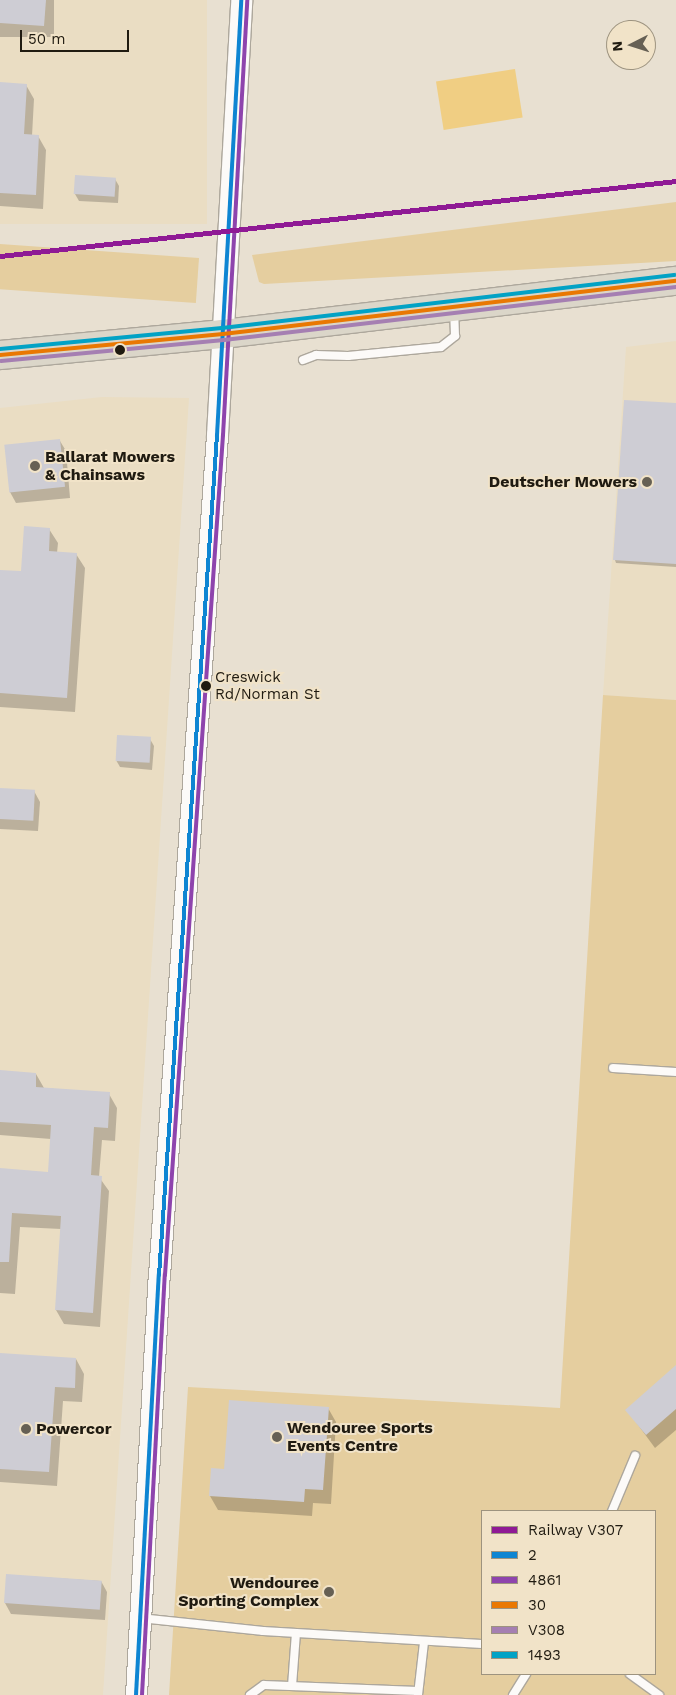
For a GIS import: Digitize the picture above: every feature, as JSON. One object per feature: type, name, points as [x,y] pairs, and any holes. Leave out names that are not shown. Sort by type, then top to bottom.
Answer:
[{"type":"highway","points":[[0,354],[223,334],[676,281]]},
{"type":"main road","points":[[136,1695],[159,1274],[223,334],[241,0]]},
{"type":"lane","points":[[303,360],[316,355],[348,356],[445,346],[455,336],[453,306]]},
{"type":"lane","points":[[613,1068],[676,1072]]},
{"type":"lane","points":[[612,1510],[635,1456]]},
{"type":"lane","points":[[140,1618],[296,1633],[481,1644]]},
{"type":"lane","points":[[292,1686],[296,1633]]},
{"type":"lane","points":[[250,1695],[264,1685],[418,1693],[424,1642]]},
{"type":"lane","points":[[513,1695],[525,1675]]},
{"type":"lane","points":[[631,1675],[659,1695]]},
{"type":"shaded area","points":[[0,0],[207,0],[207,224],[0,224]]},
{"type":"shaded area","points":[[515,69],[523,117],[444,130],[436,82]]},
{"type":"shaded area","points":[[676,202],[676,261],[264,284],[259,282],[252,255]]},
{"type":"shaded area","points":[[0,244],[199,258],[196,303],[0,289]]},
{"type":"shaded area","points":[[676,341],[676,700],[603,695],[626,347]]},
{"type":"shaded area","points":[[102,397],[189,398],[103,1695],[0,1695],[0,408]]},
{"type":"shaded area","points":[[603,695],[676,700],[676,1695],[169,1695],[188,1387],[560,1408]]},
{"type":"building","points":[[0,0],[46,0],[44,26],[0,23]]},
{"type":"building","points":[[0,82],[27,84],[24,134],[39,135],[36,195],[0,193]]},
{"type":"building","points":[[75,175],[116,178],[115,197],[74,194]]},
{"type":"building","name":"Deutscher Mowers","points":[[624,400],[676,403],[676,564],[613,560]]},
{"type":"building","name":"Ballarat Mowers & Chainsaws","points":[[60,439],[65,487],[9,493],[4,445]]},
{"type":"building","points":[[24,526],[50,528],[49,551],[77,553],[67,698],[0,693],[0,570],[21,571]]},
{"type":"building","points":[[117,735],[151,737],[150,763],[116,761]]},
{"type":"building","points":[[0,788],[35,790],[33,821],[0,819]]},
{"type":"building","points":[[0,1070],[36,1073],[36,1087],[110,1092],[108,1128],[94,1127],[91,1175],[102,1176],[93,1313],[55,1310],[61,1216],[12,1213],[9,1262],[0,1262],[0,1168],[48,1172],[51,1125],[0,1122]]},
{"type":"building","name":"Powercor","points":[[0,1353],[76,1358],[75,1388],[55,1387],[49,1472],[0,1469]]},
{"type":"building","points":[[676,1365],[676,1409],[646,1435],[625,1410]]},
{"type":"building","name":"Wendouree Sports Events Centre","points":[[229,1400],[329,1407],[323,1490],[305,1489],[304,1502],[209,1496],[211,1468],[224,1469]]},
{"type":"building","points":[[6,1574],[102,1581],[100,1610],[4,1603]]},
{"type":"rail line","name":"V307","points":[[0,256],[676,181]]},
{"type":"transit line","name":"2","points":[[136,1695],[159,1275],[217,435],[241,0]]},
{"type":"transit line","name":"4861","points":[[142,1695],[165,1275],[223,435],[247,0]]},
{"type":"transit line","name":"1493","points":[[0,349],[222,328],[675,275]]},
{"type":"transit line","name":"30","points":[[0,355],[223,334],[676,281]]},
{"type":"transit line","name":"V308","points":[[1,361],[224,340],[676,287]]},
{"type":"place","name":"Ballarat Mowers & Chainsaws","points":[[35,466]]},
{"type":"place","name":"Deutscher Mowers","points":[[647,482]]},
{"type":"place","name":"Creswick Rd/Norman St","points":[[206,686]]},
{"type":"place","name":"Powercor","points":[[26,1429]]},
{"type":"place","name":"Wendouree Sports Events Centre","points":[[277,1437]]},
{"type":"place","name":"Wendouree Sporting Complex","points":[[329,1592]]}]
